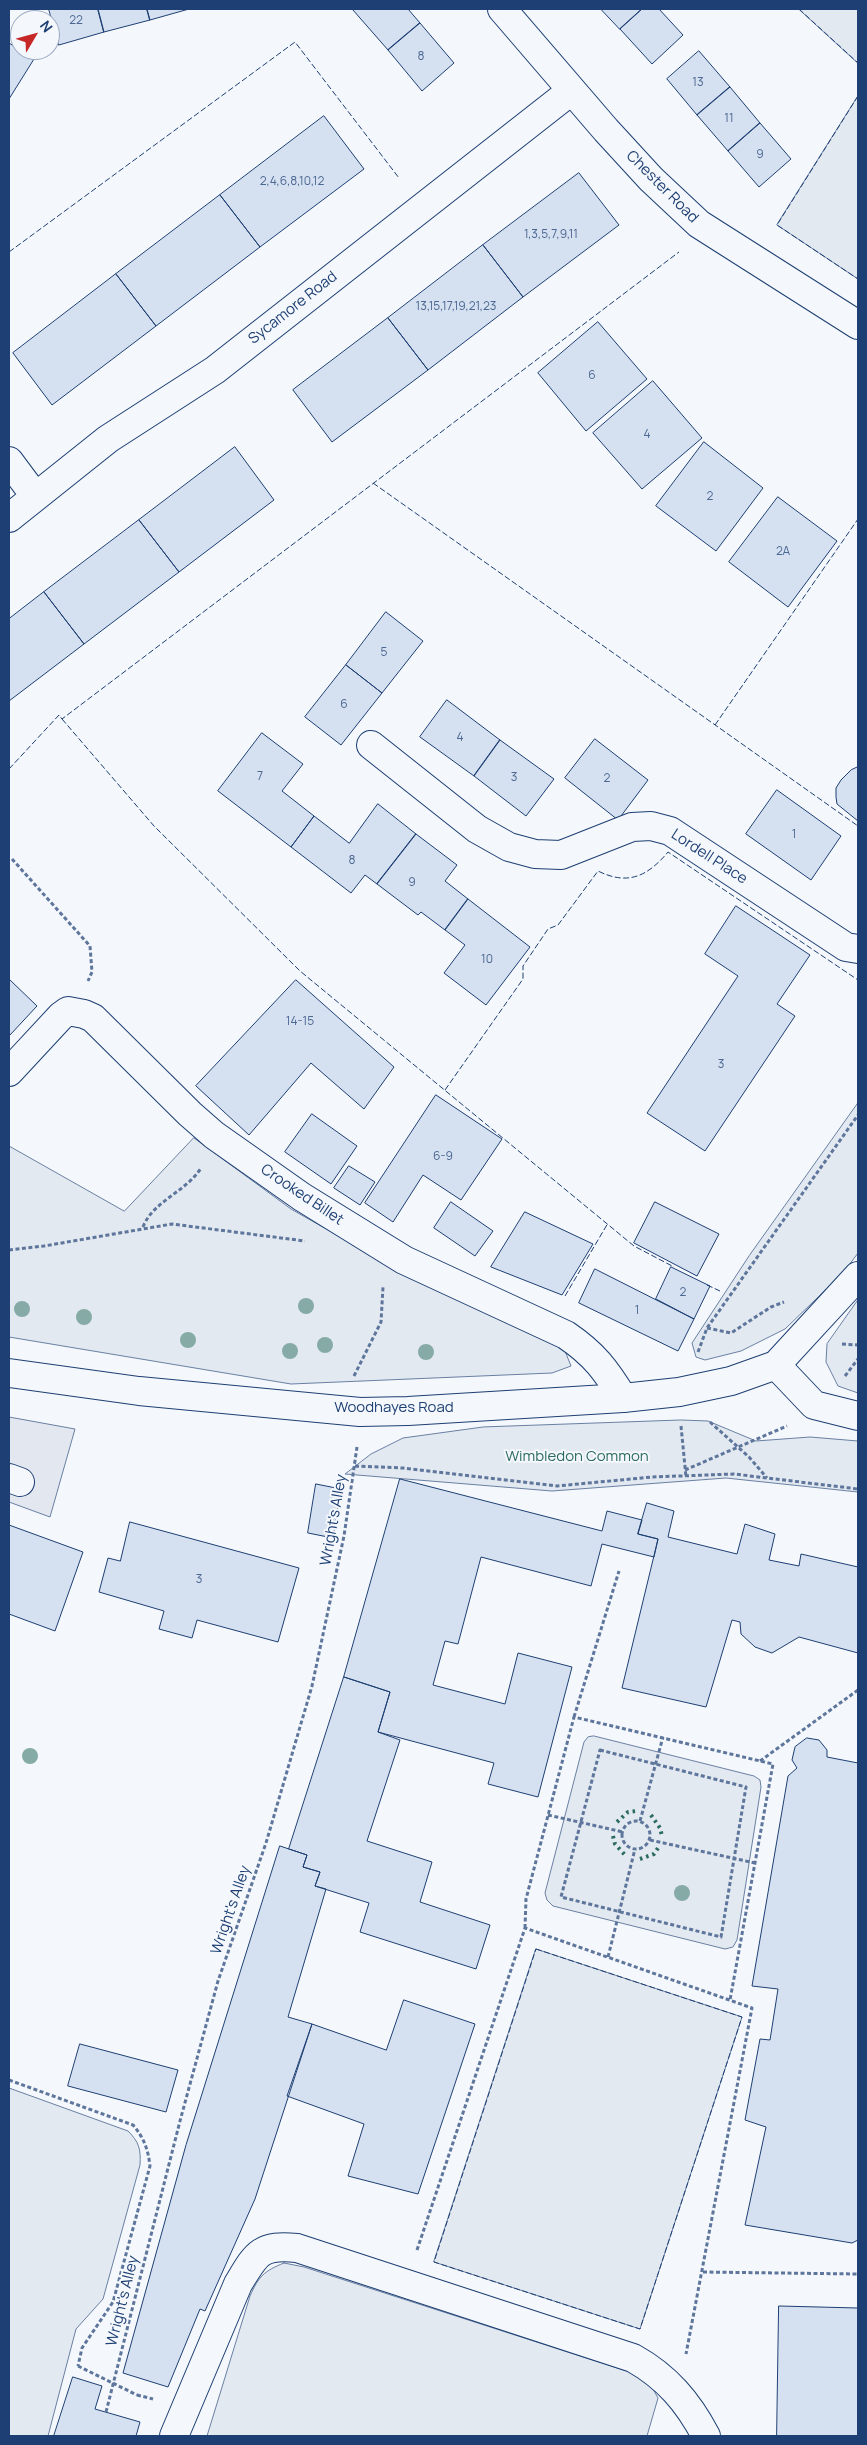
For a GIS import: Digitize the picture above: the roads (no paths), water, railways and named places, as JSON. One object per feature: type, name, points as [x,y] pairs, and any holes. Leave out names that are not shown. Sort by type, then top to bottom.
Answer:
[{"type":"street","name":"Chester Road","points":[[502,9],[571,91],[651,179],[700,224],[858,325]]},
{"type":"street","name":"Sycamore Road","points":[[9,518],[108,440],[215,370],[571,91]]},
{"type":"street","points":[[9,461],[35,496]]},
{"type":"street","name":"Lordell Place","points":[[371,745],[477,829],[509,847],[535,854],[561,855],[632,827],[651,826],[670,831],[846,947],[858,949]]},
{"type":"street","name":"Crooked Billet","points":[[9,1072],[61,1016],[68,1011],[93,1018],[190,1114],[214,1135],[302,1197],[404,1260],[566,1335],[587,1349],[604,1368],[623,1398]]},
{"type":"street","points":[[858,1276],[776,1365],[814,1405],[858,1416]]},
{"type":"street","name":"Woodhayes Road","points":[[9,1373],[139,1391],[352,1411],[408,1411],[623,1398],[679,1392],[731,1381],[776,1365]]},
{"type":"street","points":[[174,2436],[238,2284],[250,2264],[262,2252],[275,2246],[297,2248],[405,2285],[633,2358],[656,2370],[696,2416],[706,2436]]},
{"type":"park label","name":"Wimbledon Common","points":[[577,1457]]}]
